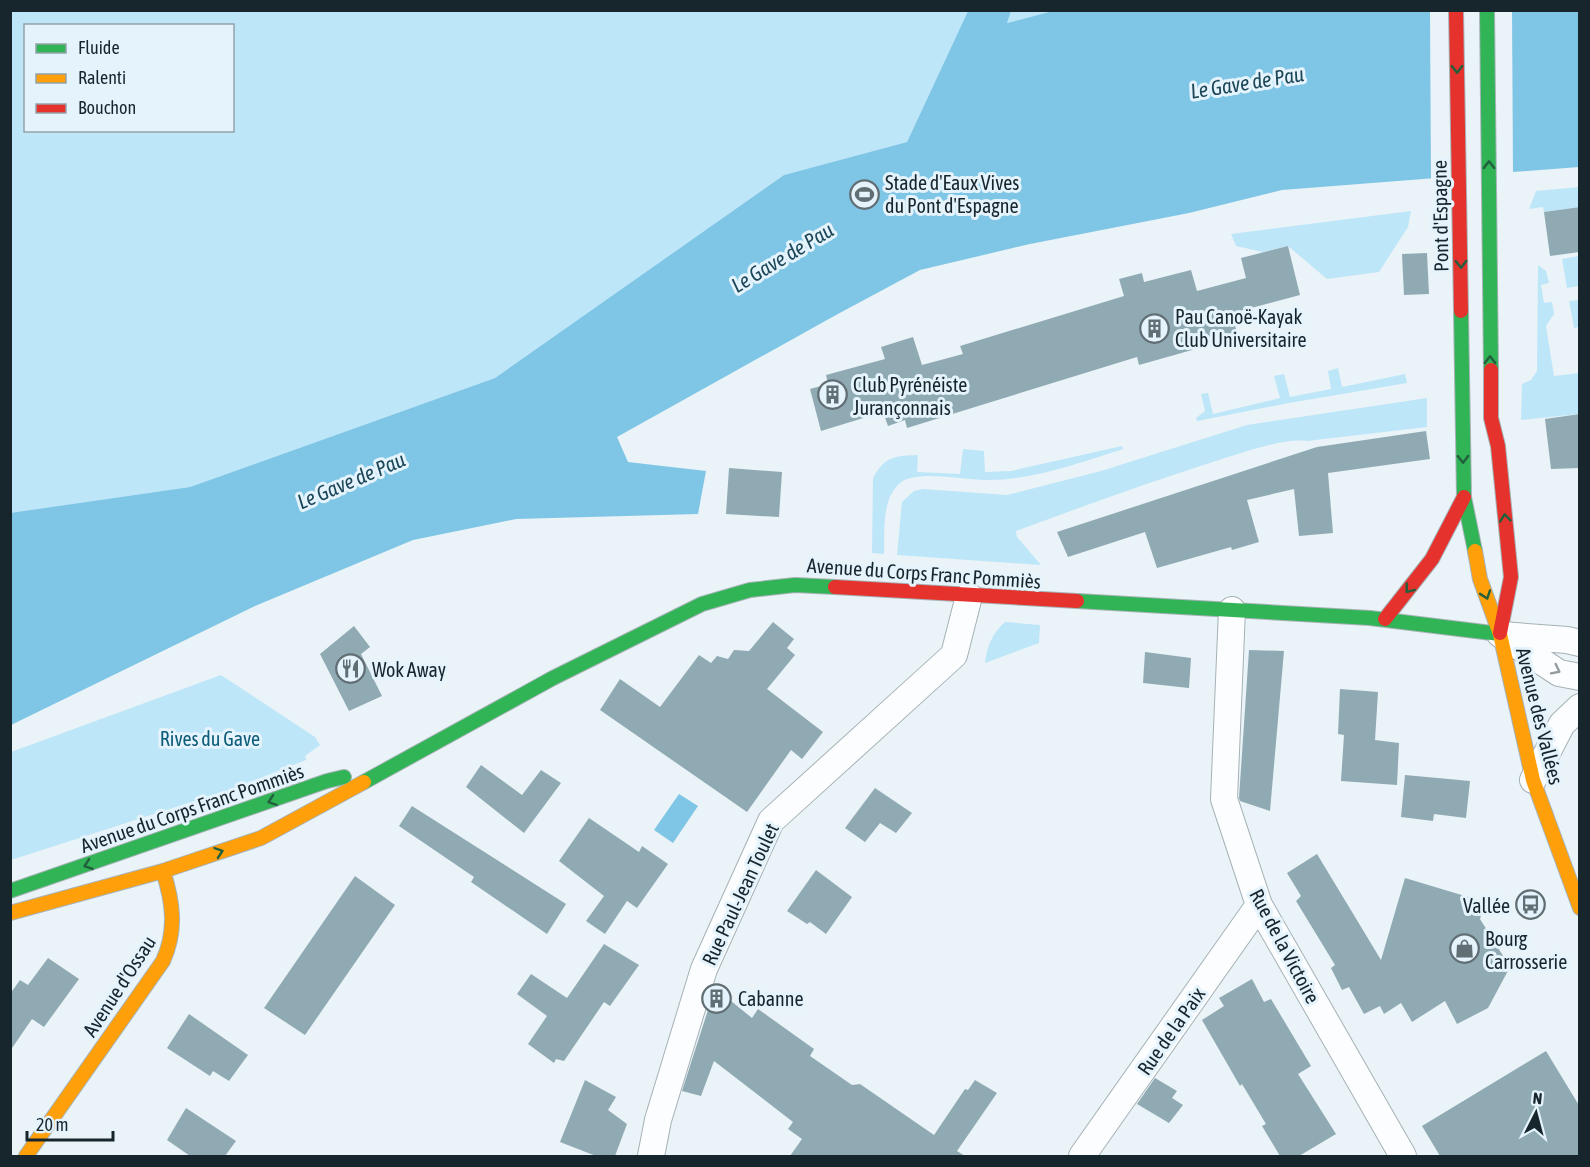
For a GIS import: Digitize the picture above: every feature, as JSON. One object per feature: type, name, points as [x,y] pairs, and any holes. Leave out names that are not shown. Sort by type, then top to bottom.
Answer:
[{"type":"main road","name":"Pont d'Espagne","points":[[1456,10],[1463,422]]},
{"type":"main road","name":"Avenue des Vallées","points":[[1488,10],[1491,418],[1498,446],[1511,576],[1500,634]]},
{"type":"main road","name":"Avenue des Vallées","points":[[1463,422],[1464,497],[1480,579],[1500,634],[1533,780],[1580,908]]},
{"type":"main road","points":[[1385,619],[1432,559],[1464,497]]},
{"type":"main road","name":"Avenue du Corps Franc Pommiès","points":[[10,913],[163,871],[261,838],[552,678],[702,604],[750,590],[795,585],[1232,610],[1385,619],[1500,634]]},
{"type":"main road","name":"Avenue du Corps Franc Pommiès","points":[[10,891],[327,781],[387,767]]},
{"type":"main road","points":[[163,871],[197,827]]},
{"type":"main road","name":"Avenue d'Ossau","points":[[26,1156],[163,962],[171,946],[174,919],[169,888],[163,871]]},
{"type":"street","name":"Rue Paul-Jean Toulet","points":[[651,1156],[658,1120],[704,969],[771,821],[954,655],[969,596]]},
{"type":"street","name":"Rue de la Victoire","points":[[1232,610],[1224,799],[1259,905],[1402,1156]]},
{"type":"street","points":[[1500,634],[1580,643]]},
{"type":"street","points":[[1500,634],[1560,674],[1580,677]]},
{"type":"street","points":[[1533,780],[1562,724],[1580,706]]},
{"type":"street","name":"Rue de la Paix","points":[[1082,1156],[1259,905]]},
{"type":"green space","points":[[10,11],[968,11],[907,142],[784,175],[495,378],[190,487],[11,513]]},
{"type":"green space","points":[[1011,11],[1057,11],[1006,23]]},
{"type":"green space","points":[[1579,187],[1579,207],[1544,212],[1543,207],[1529,209],[1536,191]]},
{"type":"green space","points":[[1411,211],[1408,227],[1379,272],[1327,279],[1288,246],[1263,252],[1236,246],[1231,234]]},
{"type":"green space","points":[[1579,256],[1579,286],[1567,288],[1562,259]]},
{"type":"green space","points":[[1538,265],[1546,271],[1549,283],[1541,285],[1544,303],[1552,302],[1554,314],[1546,326],[1554,376],[1579,373],[1579,414],[1521,420],[1522,384],[1531,380],[1537,371]]},
{"type":"green space","points":[[1579,300],[1579,327],[1574,328],[1569,301]]},
{"type":"green space","points":[[1338,368],[1342,387],[1405,374],[1407,383],[1197,421],[1196,418],[1205,411],[1201,394],[1208,393],[1213,414],[1280,398],[1274,376],[1284,374],[1290,397],[1331,389],[1328,371]]},
{"type":"green space","points":[[1427,398],[1427,427],[1264,446],[1170,476],[1016,531],[1017,537],[1041,565],[897,555],[902,502],[914,491],[923,489],[1007,495],[1101,471],[1247,425]]},
{"type":"green space","points":[[1122,446],[1123,449],[1020,478],[984,480],[927,476],[906,480],[899,484],[889,499],[885,517],[884,554],[872,553],[873,478],[886,461],[918,455],[917,472],[960,474],[963,449],[984,451],[985,472],[1011,471]]},
{"type":"green space","points":[[1005,622],[1040,625],[1039,643],[985,663],[991,641]]},
{"type":"green space","name":"Rives du Gave","points":[[221,675],[315,737],[320,745],[305,756],[306,760],[235,788],[11,860],[11,752]]},
{"type":"water","name":"Le Gave de Pau","points":[[1057,10],[1579,11],[1579,167],[1282,190],[1189,213],[1030,244],[920,270],[617,437],[628,462],[706,471],[698,514],[516,519],[413,540],[255,606],[11,725],[10,513],[190,487],[495,378],[784,175],[907,142],[968,11],[1011,11],[1007,23]]},
{"type":"water","points":[[679,794],[698,806],[673,843],[654,830]]},
{"type":"pier","points":[[1430,11],[1512,11],[1513,175],[1431,181]]},
{"type":"building","points":[[1580,207],[1580,252],[1550,256],[1544,212]]},
{"type":"building","points":[[1288,246],[1300,295],[1232,313],[1238,337],[1139,365],[1137,357],[907,428],[905,420],[888,426],[883,412],[821,431],[810,389],[828,384],[826,375],[885,359],[881,347],[913,337],[922,365],[963,354],[960,346],[1124,296],[1119,279],[1142,273],[1144,282],[1191,270],[1197,291],[1246,278],[1241,258]]},
{"type":"building","points":[[1427,253],[1429,294],[1404,295],[1402,254]]},
{"type":"building","points":[[1580,414],[1580,468],[1551,469],[1545,419]]},
{"type":"building","points":[[1426,431],[1430,459],[1328,473],[1333,533],[1299,536],[1294,489],[1247,500],[1259,542],[1232,550],[1231,547],[1157,568],[1145,532],[1068,557],[1057,532],[1317,447]]},
{"type":"building","points":[[729,468],[782,472],[779,517],[726,514]]},
{"type":"building","points":[[773,622],[794,639],[787,648],[795,655],[767,689],[823,732],[802,759],[791,750],[747,812],[600,710],[620,679],[660,707],[699,655],[711,663],[717,656],[728,659],[734,650],[749,651]]},
{"type":"building","name":"Wok Away","points":[[354,626],[370,647],[361,654],[382,696],[349,711],[320,654]]},
{"type":"building","points":[[1249,650],[1284,651],[1270,811],[1240,801],[1239,798]]},
{"type":"building","points":[[1145,652],[1191,658],[1189,688],[1143,683]]},
{"type":"building","points":[[1340,689],[1378,692],[1375,740],[1399,743],[1397,785],[1341,781],[1344,735],[1338,734]]},
{"type":"building","points":[[481,765],[522,795],[541,770],[561,783],[524,833],[466,787]]},
{"type":"building","points":[[1405,775],[1470,781],[1466,818],[1434,814],[1433,821],[1401,817]]},
{"type":"building","points":[[875,788],[912,813],[896,833],[880,823],[865,842],[845,828]]},
{"type":"building","points":[[412,806],[566,904],[547,934],[471,882],[474,877],[399,826]]},
{"type":"building","points":[[589,818],[639,852],[642,846],[668,864],[637,908],[627,901],[605,934],[586,921],[604,896],[559,861]]},
{"type":"building","points":[[1317,854],[1381,960],[1405,878],[1485,902],[1480,919],[1510,967],[1488,1008],[1457,1024],[1445,1001],[1412,1022],[1401,1003],[1384,1014],[1380,1006],[1364,1014],[1349,987],[1342,990],[1331,968],[1335,965],[1296,901],[1301,896],[1287,873]]},
{"type":"building","points":[[816,870],[852,897],[826,934],[810,922],[807,924],[787,911]]},
{"type":"building","points":[[355,876],[395,905],[305,1035],[264,1008]]},
{"type":"building","points":[[604,944],[639,965],[610,1006],[604,1002],[564,1061],[556,1059],[554,1063],[528,1044],[547,1016],[517,994],[531,974],[567,998]]},
{"type":"building","points":[[48,958],[79,979],[44,1027],[32,1019],[10,1051],[10,994],[20,980],[28,985]]},
{"type":"building","points":[[1252,979],[1264,1002],[1271,999],[1311,1066],[1298,1074],[1336,1134],[1299,1156],[1280,1156],[1262,1126],[1266,1124],[1242,1084],[1240,1086],[1202,1020],[1224,1006],[1219,998]]},
{"type":"building","points":[[715,988],[752,1018],[758,1009],[814,1049],[810,1056],[852,1085],[860,1084],[934,1135],[965,1089],[968,1090],[975,1080],[997,1093],[957,1151],[965,1156],[790,1156],[802,1139],[788,1129],[793,1122],[714,1061],[701,1096],[682,1091]]},
{"type":"building","points":[[189,1014],[248,1055],[229,1081],[213,1071],[210,1076],[167,1048]]},
{"type":"building","points":[[1546,1051],[1580,1107],[1580,1156],[1440,1156],[1422,1126]]},
{"type":"building","points":[[1155,1078],[1177,1091],[1172,1098],[1183,1105],[1169,1123],[1137,1104]]},
{"type":"building","points":[[585,1080],[616,1097],[608,1110],[627,1124],[615,1156],[596,1156],[560,1142]]},
{"type":"building","points":[[186,1108],[236,1141],[225,1156],[190,1156],[167,1140]]},
{"type":"traffic: fast","points":[[1487,10],[1491,370]]},
{"type":"traffic: fast","points":[[1461,311],[1464,497],[1475,551]]},
{"type":"traffic: fast","points":[[364,782],[553,678],[702,604],[750,590],[795,585],[835,587]]},
{"type":"traffic: fast","points":[[1077,601],[1370,618],[1500,634]]},
{"type":"traffic: fast","points":[[10,891],[344,777]]},
{"type":"traffic: slow","points":[[1475,551],[1480,579],[1500,634],[1533,780],[1580,908]]},
{"type":"traffic: slow","points":[[10,913],[163,871],[261,838],[364,782]]},
{"type":"traffic: slow","points":[[26,1156],[163,961],[172,927],[171,905],[163,871]]},
{"type":"traffic: jam","points":[[1456,10],[1461,311]]},
{"type":"traffic: jam","points":[[1491,370],[1491,418],[1498,446],[1511,577],[1500,633]]},
{"type":"traffic: jam","points":[[1385,619],[1432,559],[1464,497]]},
{"type":"traffic: jam","points":[[835,587],[1077,601]]},
{"type":"place","name":"Stade d'Eaux Vives du Pont d'Espagne","points":[[864,194]]},
{"type":"place","name":"Pau Canoë-Kayak Club Universitaire","points":[[1154,328]]},
{"type":"place","name":"Club Pyrénéiste Jurançonnais","points":[[832,395]]},
{"type":"place","name":"Wok Away","points":[[351,669]]},
{"type":"place","name":"Vallée","points":[[1531,905]]},
{"type":"place","name":"Bourg Carrosserie","points":[[1464,949]]},
{"type":"place","name":"Cabanne","points":[[717,998]]}]
